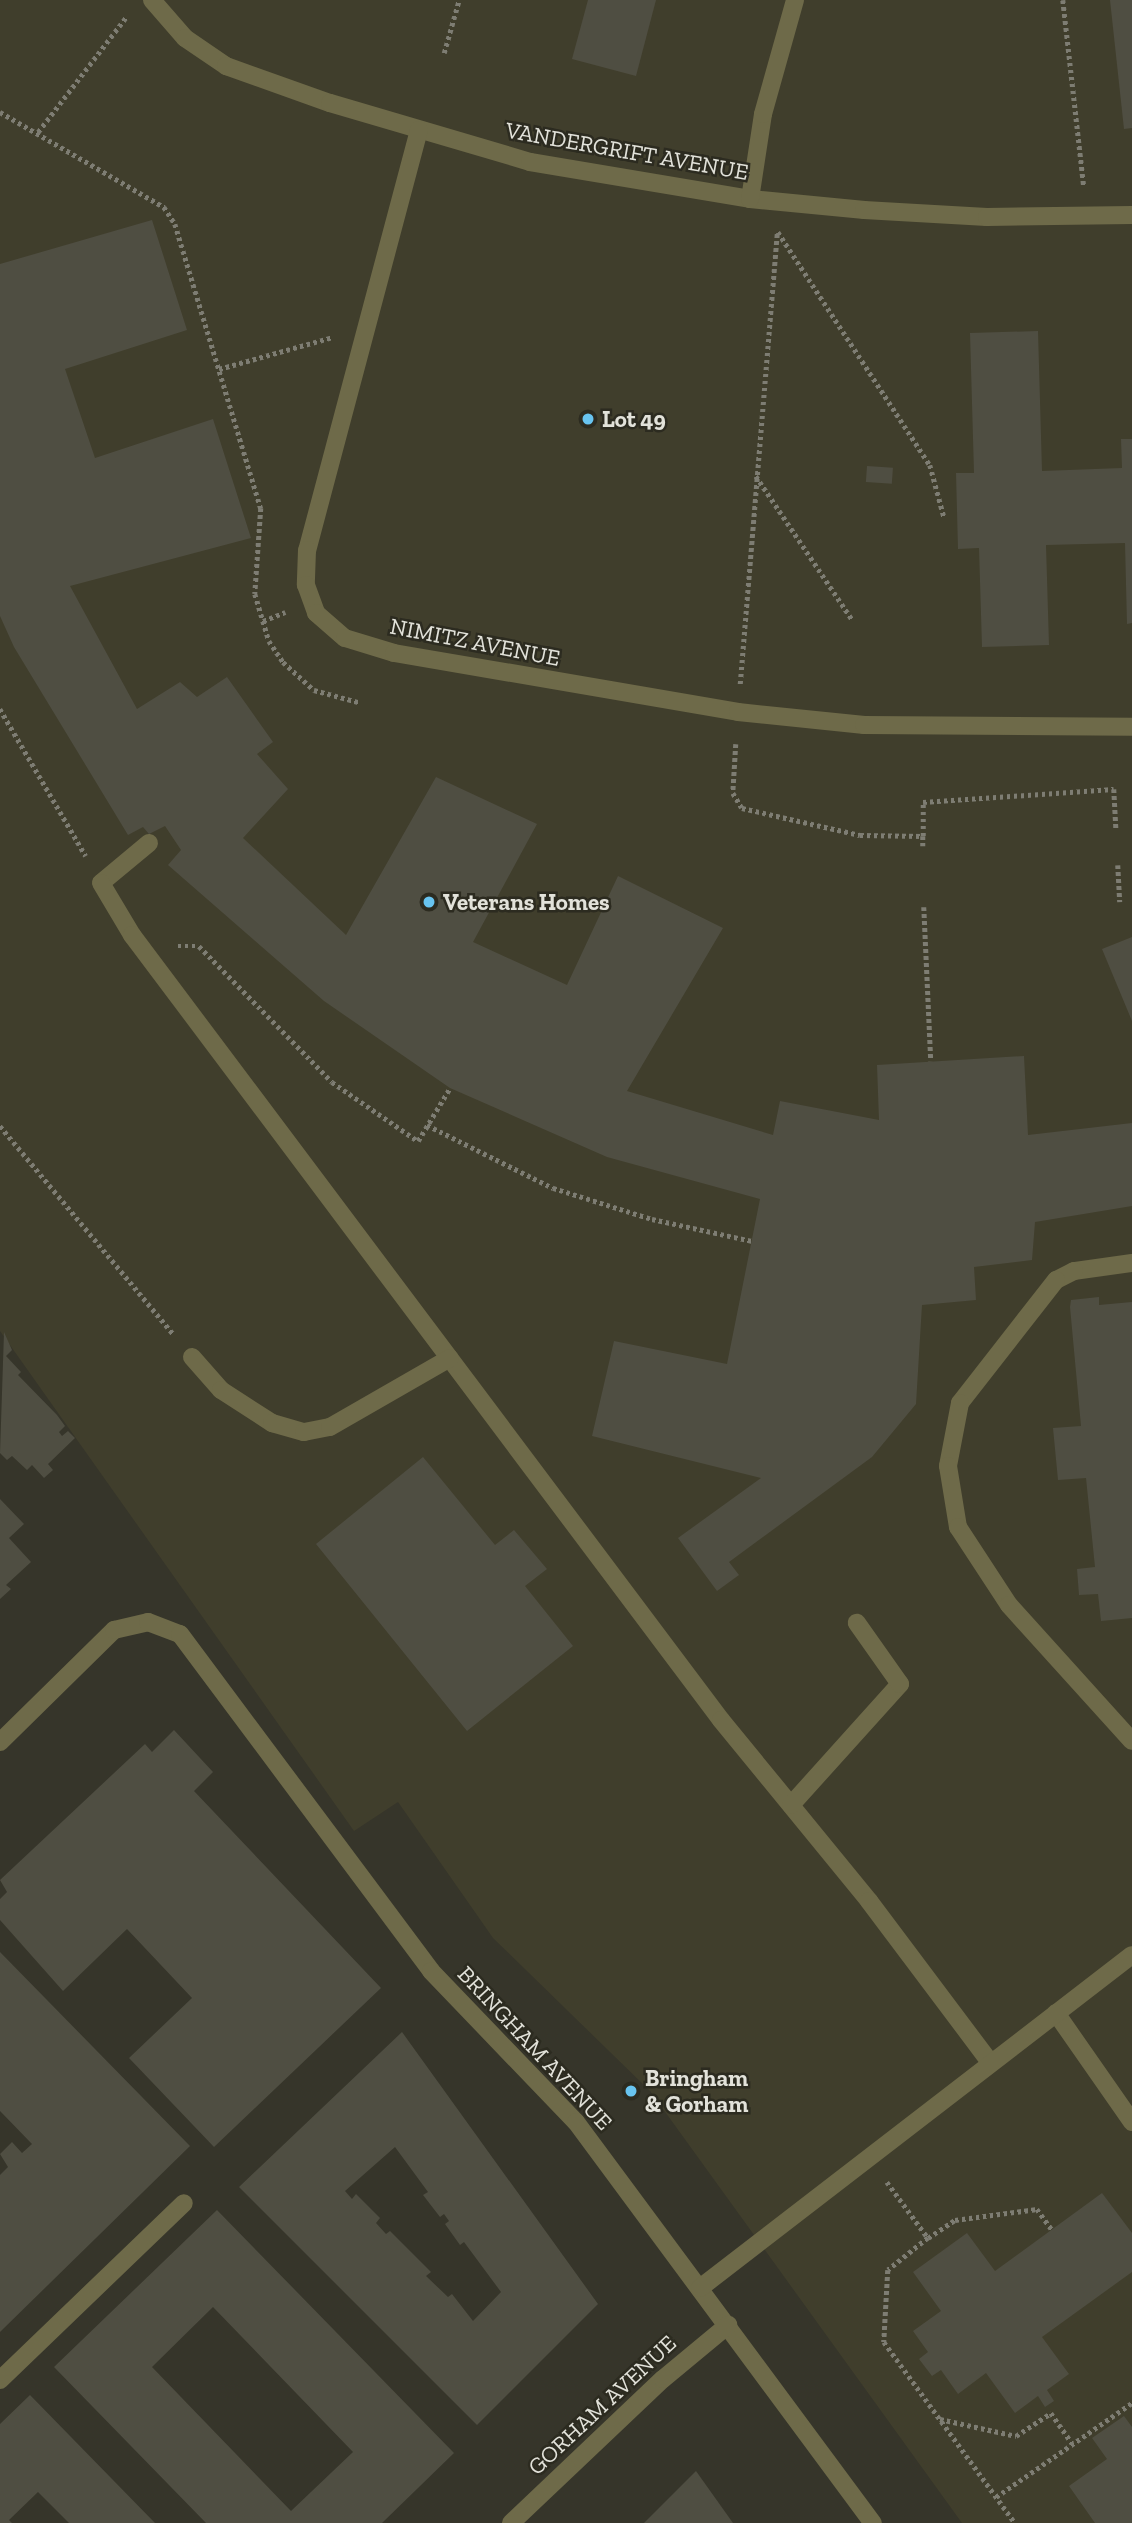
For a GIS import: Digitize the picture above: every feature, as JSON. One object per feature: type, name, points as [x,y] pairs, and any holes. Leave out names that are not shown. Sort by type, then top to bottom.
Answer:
[{"type":"street","name":"VANDERGRIFT AVENUE","points":[[152,0],[185,38],[226,66],[419,130],[530,162],[750,199],[987,217],[1132,215]]},
{"type":"street","points":[[750,199],[764,114],[795,0]]},
{"type":"street","name":"NIMITZ AVENUE","points":[[419,130],[307,550],[306,585],[316,613],[345,638],[394,653],[738,712],[864,724],[1132,727]]},
{"type":"street","points":[[149,844],[101,883],[132,934],[721,1720],[791,1805],[990,2062]]},
{"type":"street","points":[[1132,1264],[1074,1271],[1056,1280],[960,1403],[948,1466],[958,1527],[1002,1594],[1132,1741]]},
{"type":"street","points":[[192,1357],[222,1390],[272,1423],[304,1432],[341,1421],[450,1358]]},
{"type":"street","name":"BRINGHAM AVENUE","points":[[0,1742],[114,1630],[148,1622],[180,1634],[431,1971],[576,2122],[873,2523]]},
{"type":"street","points":[[791,1805],[900,1684],[857,1623]]},
{"type":"street","points":[[700,2288],[1132,1955]]},
{"type":"street","points":[[1056,2014],[1132,2122]]},
{"type":"street","points":[[0,2380],[184,2203]]},
{"type":"street","name":"GORHAM AVENUE","points":[[511,2523],[663,2379],[728,2325]]},
{"type":"path","points":[[444,53],[459,0]]},
{"type":"path","points":[[1063,0],[1084,194]]},
{"type":"path","points":[[38,132],[127,16]]},
{"type":"path","points":[[0,112],[164,207],[175,224],[261,508],[255,594],[263,621],[282,662],[314,690],[358,702]]},
{"type":"path","points":[[740,688],[777,231],[930,465],[944,517]]},
{"type":"path","points":[[219,369],[334,337]]},
{"type":"path","points":[[756,475],[853,621]]},
{"type":"path","points":[[263,621],[294,609]]},
{"type":"path","points":[[0,709],[101,883]]},
{"type":"path","points":[[736,744],[733,793],[742,808],[860,835],[923,836]]},
{"type":"path","points":[[923,846],[923,802],[1114,789],[1116,828]]},
{"type":"path","points":[[1118,865],[1120,902]]},
{"type":"path","points":[[924,907],[931,1061]]},
{"type":"path","points":[[166,947],[199,946],[332,1082],[418,1141],[450,1088]]},
{"type":"path","points":[[427,1125],[553,1188],[652,1219],[752,1241]]},
{"type":"path","points":[[0,1126],[192,1357]]},
{"type":"path","points":[[870,2159],[928,2238]]},
{"type":"path","points":[[1015,2523],[884,2342],[888,2270],[955,2220],[1037,2209],[1052,2230]]},
{"type":"path","points":[[996,2497],[1132,2403]]},
{"type":"path","points":[[939,2418],[1016,2435],[1051,2413],[1072,2443]]},
{"type":"shaded area","points":[[0,0],[1132,0],[1132,2523],[962,2523],[650,2091],[493,1938],[398,1802],[354,1831],[0,1331]]},
{"type":"building","points":[[588,0],[656,0],[636,76],[572,59]]},
{"type":"building","points":[[1110,0],[1132,0],[1132,128],[1124,129]]},
{"type":"building","name":"Veterans Homes","points":[[152,220],[187,330],[65,369],[95,458],[213,419],[251,538],[70,586],[137,709],[180,682],[197,697],[227,677],[273,742],[257,754],[288,789],[243,838],[346,935],[436,777],[537,824],[473,942],[567,985],[618,876],[723,928],[627,1091],[773,1135],[780,1101],[879,1120],[877,1065],[1024,1056],[1028,1135],[1132,1123],[1132,1206],[1035,1222],[1032,1260],[974,1267],[976,1300],[922,1305],[916,1404],[872,1457],[729,1562],[739,1575],[717,1591],[678,1538],[761,1478],[592,1436],[614,1341],[727,1364],[760,1199],[607,1157],[450,1088],[324,1001],[168,865],[181,850],[165,826],[149,834],[143,827],[128,835],[14,647],[0,616],[0,264]]},
{"type":"building","points":[[1038,331],[1042,471],[1122,468],[1121,439],[1132,439],[1132,623],[1127,624],[1125,543],[1046,545],[1049,645],[982,647],[979,548],[958,549],[956,473],[974,473],[970,333]]},
{"type":"building","points":[[867,466],[893,468],[892,484],[866,482]]},
{"type":"building","points":[[1132,937],[1132,1021],[1102,949]]},
{"type":"building","points":[[1099,1297],[1099,1305],[1132,1302],[1132,1618],[1101,1621],[1098,1594],[1079,1595],[1077,1569],[1095,1567],[1086,1478],[1058,1480],[1053,1428],[1081,1426],[1070,1307],[1071,1300]]},
{"type":"building","points":[[4,1332],[12,1350],[6,1356],[21,1372],[18,1375],[65,1426],[59,1432],[62,1436],[68,1431],[75,1438],[48,1464],[53,1470],[44,1478],[32,1465],[27,1470],[12,1456],[7,1460],[0,1453]]},
{"type":"building","points":[[423,1457],[495,1545],[514,1530],[547,1569],[525,1586],[573,1646],[467,1731],[316,1544]]},
{"type":"building","points":[[0,1499],[24,1524],[9,1538],[31,1562],[6,1585],[11,1589],[0,1599]]},
{"type":"building","points":[[174,1730],[213,1772],[194,1791],[381,1988],[214,2147],[129,2058],[192,1998],[127,1929],[63,1991],[0,1920],[0,1899],[7,1892],[0,1880],[145,1744],[152,1752]]},
{"type":"building","points":[[0,1952],[190,2146],[0,2332],[0,2175],[8,2167],[0,2154],[12,2142],[22,2153],[32,2144],[0,2111]]},
{"type":"building","points":[[402,2032],[598,2304],[477,2425],[239,2187]],"holes":[[[395,2147],[428,2192],[423,2195],[440,2217],[444,2214],[449,2221],[445,2224],[460,2245],[464,2242],[501,2292],[473,2321],[452,2294],[448,2297],[426,2276],[431,2272],[390,2231],[386,2234],[376,2223],[380,2218],[356,2194],[352,2199],[345,2191]]]},
{"type":"building","points":[[1102,2193],[1132,2233],[1132,2272],[1042,2337],[1069,2374],[1047,2390],[1054,2401],[1045,2407],[1038,2396],[1015,2413],[986,2373],[958,2394],[941,2370],[932,2376],[919,2359],[928,2352],[913,2331],[941,2311],[913,2272],[967,2233],[995,2271]]},
{"type":"building","points":[[217,2210],[454,2453],[382,2523],[206,2523],[54,2367]],"holes":[[[213,2307],[353,2452],[291,2511],[152,2367]]]},
{"type":"building","points":[[30,2395],[155,2523],[69,2523],[38,2492],[9,2520],[12,2523],[0,2523],[0,2424]]},
{"type":"building","points":[[1124,2416],[1132,2427],[1132,2523],[1095,2523],[1069,2486],[1107,2459],[1092,2438]]},
{"type":"building","points":[[696,2471],[733,2523],[644,2523]]},
{"type":"place","name":"Lot 49","points":[[588,419]]},
{"type":"place","name":"Veterans Homes","points":[[429,902]]},
{"type":"place","name":"Bringham & Gorham","points":[[631,2091]]}]
